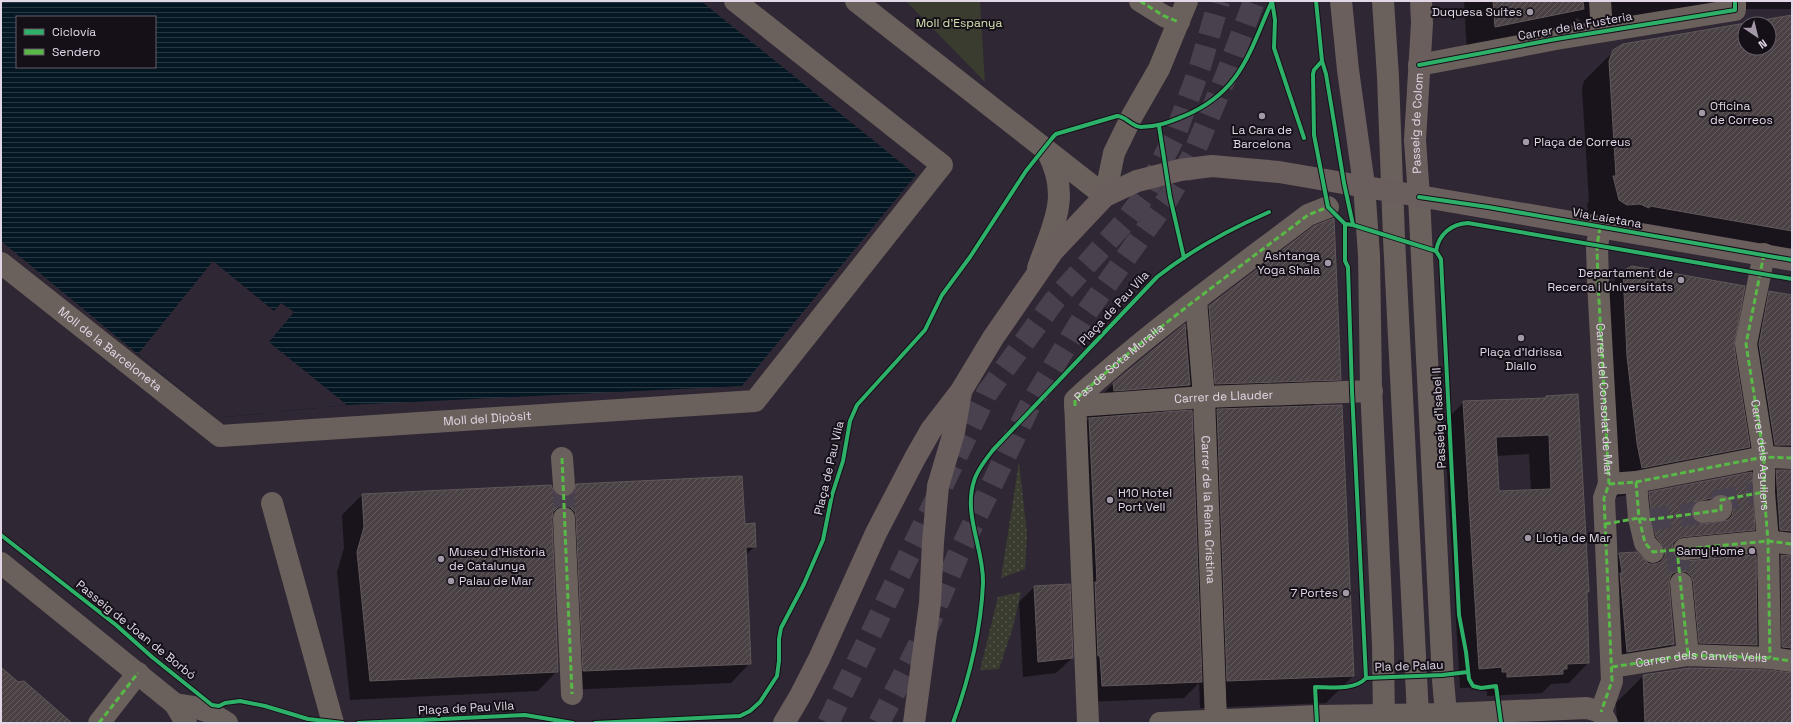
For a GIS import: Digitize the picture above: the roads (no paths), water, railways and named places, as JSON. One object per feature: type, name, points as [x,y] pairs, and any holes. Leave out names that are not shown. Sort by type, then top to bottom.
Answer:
[{"type":"main road","points":[[784,723],[819,659],[897,490],[931,430],[961,391],[993,338],[1036,273],[1053,251],[1105,196],[1138,181],[1180,170],[1212,166],[1279,172],[1323,180],[1364,185],[1348,70],[1341,1]]},
{"type":"main road","name":"Passeig de Colom","points":[[1419,197],[1415,140],[1422,23],[1421,1]]},
{"type":"main road","name":"Via Laietana","points":[[1364,185],[1419,197],[1488,207],[1792,260]]},
{"type":"main road","points":[[914,723],[930,603],[938,486],[954,432],[961,391]]},
{"type":"street","name":"Moll del Dipòsit","points":[[220,436],[755,401],[942,165],[735,1]]},
{"type":"street","points":[[856,1],[1048,153],[1105,196],[1114,153],[1132,116],[1159,69],[1179,22],[1186,1]]},
{"type":"street","points":[[1140,1],[1164,16],[1179,22]]},
{"type":"street","points":[[1383,1],[1388,77],[1392,190],[1418,714]]},
{"type":"street","points":[[1600,1],[1602,31]]},
{"type":"street","name":"Carrer de la Fusteria","points":[[1419,65],[1735,5]]},
{"type":"street","points":[[1036,273],[1056,218],[1060,200],[1059,185],[1054,165],[1048,153]]},
{"type":"street","points":[[1364,185],[1368,255],[1385,719]]},
{"type":"street","name":"Passeig d'Isabel II","points":[[1419,197],[1443,680],[1447,718]]},
{"type":"street","name":"Pas de Sota Muralla","points":[[1088,723],[1075,400],[1109,369],[1196,300],[1308,216],[1328,207]]},
{"type":"street","name":"Carrer del Consolat de Mar","points":[[1600,227],[1597,246],[1609,484],[1604,498],[1612,667],[1612,686],[1604,718]]},
{"type":"street","name":"Carrer dels Agullers","points":[[1764,254],[1746,344],[1764,457],[1760,493],[1768,541],[1770,658]]},
{"type":"street","name":"Moll de la Barceloneta","points":[[1,263],[220,436]]},
{"type":"street","name":"Carrer de la Reina Cristina","points":[[1196,300],[1204,397],[1216,721]]},
{"type":"street","name":"Carrer de Llauder","points":[[1075,406],[1204,397],[1372,391]]},
{"type":"street","points":[[1609,484],[1636,482],[1764,457],[1792,458]]},
{"type":"street","points":[[562,458],[564,485]]},
{"type":"street","points":[[1636,482],[1644,519],[1645,543],[1653,552]]},
{"type":"street","points":[[272,503],[333,723]]},
{"type":"street","points":[[564,518],[572,694]]},
{"type":"street","points":[[1605,524],[1644,519]]},
{"type":"street","points":[[1684,549],[1768,541],[1792,544]]},
{"type":"street","points":[[1,563],[175,704],[186,723]]},
{"type":"street","points":[[1681,583],[1688,655]]},
{"type":"street","name":"Carrer dels Canvis Vells","points":[[1612,667],[1688,655],[1770,658],[1792,661]]},
{"type":"street","points":[[99,723],[138,673]]},
{"type":"street","points":[[175,704],[194,707],[211,713],[227,723]]},
{"type":"street","points":[[1160,723],[1316,716],[1385,719],[1418,714],[1447,718],[1587,708],[1604,718]]},
{"type":"water","points":[[1,1],[701,1],[916,175],[742,386],[347,405],[215,418],[1,241]]},
{"type":"tunnel","points":[[828,723],[987,393],[1054,301],[1123,224],[1145,195],[1175,135],[1200,67],[1219,1]]},
{"type":"tunnel","points":[[879,723],[927,629],[958,555],[1029,407],[1084,316],[1167,200],[1193,155],[1226,76],[1254,1]]},
{"type":"tunnel","points":[[564,485],[564,518]]},
{"type":"tunnel","points":[[1721,506],[1721,500],[1756,494]]},
{"type":"tunnel","points":[[1648,520],[1703,512]]},
{"type":"tunnel","points":[[1677,549],[1681,583]]},
{"type":"place","name":"Duquesa Suites","points":[[1530,12]]},
{"type":"place","name":"Oficina de Correos","points":[[1702,113]]},
{"type":"place","name":"La Cara de Barcelona","points":[[1262,116]]},
{"type":"place","name":"Plaça de Correus","points":[[1526,142]]},
{"type":"place","name":"Ashtanga Yoga Shala","points":[[1328,263]]},
{"type":"place","name":"Departament de Recerca i Universitats","points":[[1681,280]]},
{"type":"place","name":"Plaça d'Idrissa Diallo","points":[[1521,338]]},
{"type":"place","name":"H10 Hotel Port Vell","points":[[1110,500]]},
{"type":"place","name":"Llotja de Mar","points":[[1528,538]]},
{"type":"place","name":"Samy Home","points":[[1752,551]]},
{"type":"place","name":"Museu d'Història de Catalunya","points":[[441,559]]},
{"type":"place","name":"Palau de Mar","points":[[451,581]]},
{"type":"place","name":"7 Portes","points":[[1346,593]]},
{"type":"park label","name":"Moll d'Espanya","points":[[959,23]]}]
